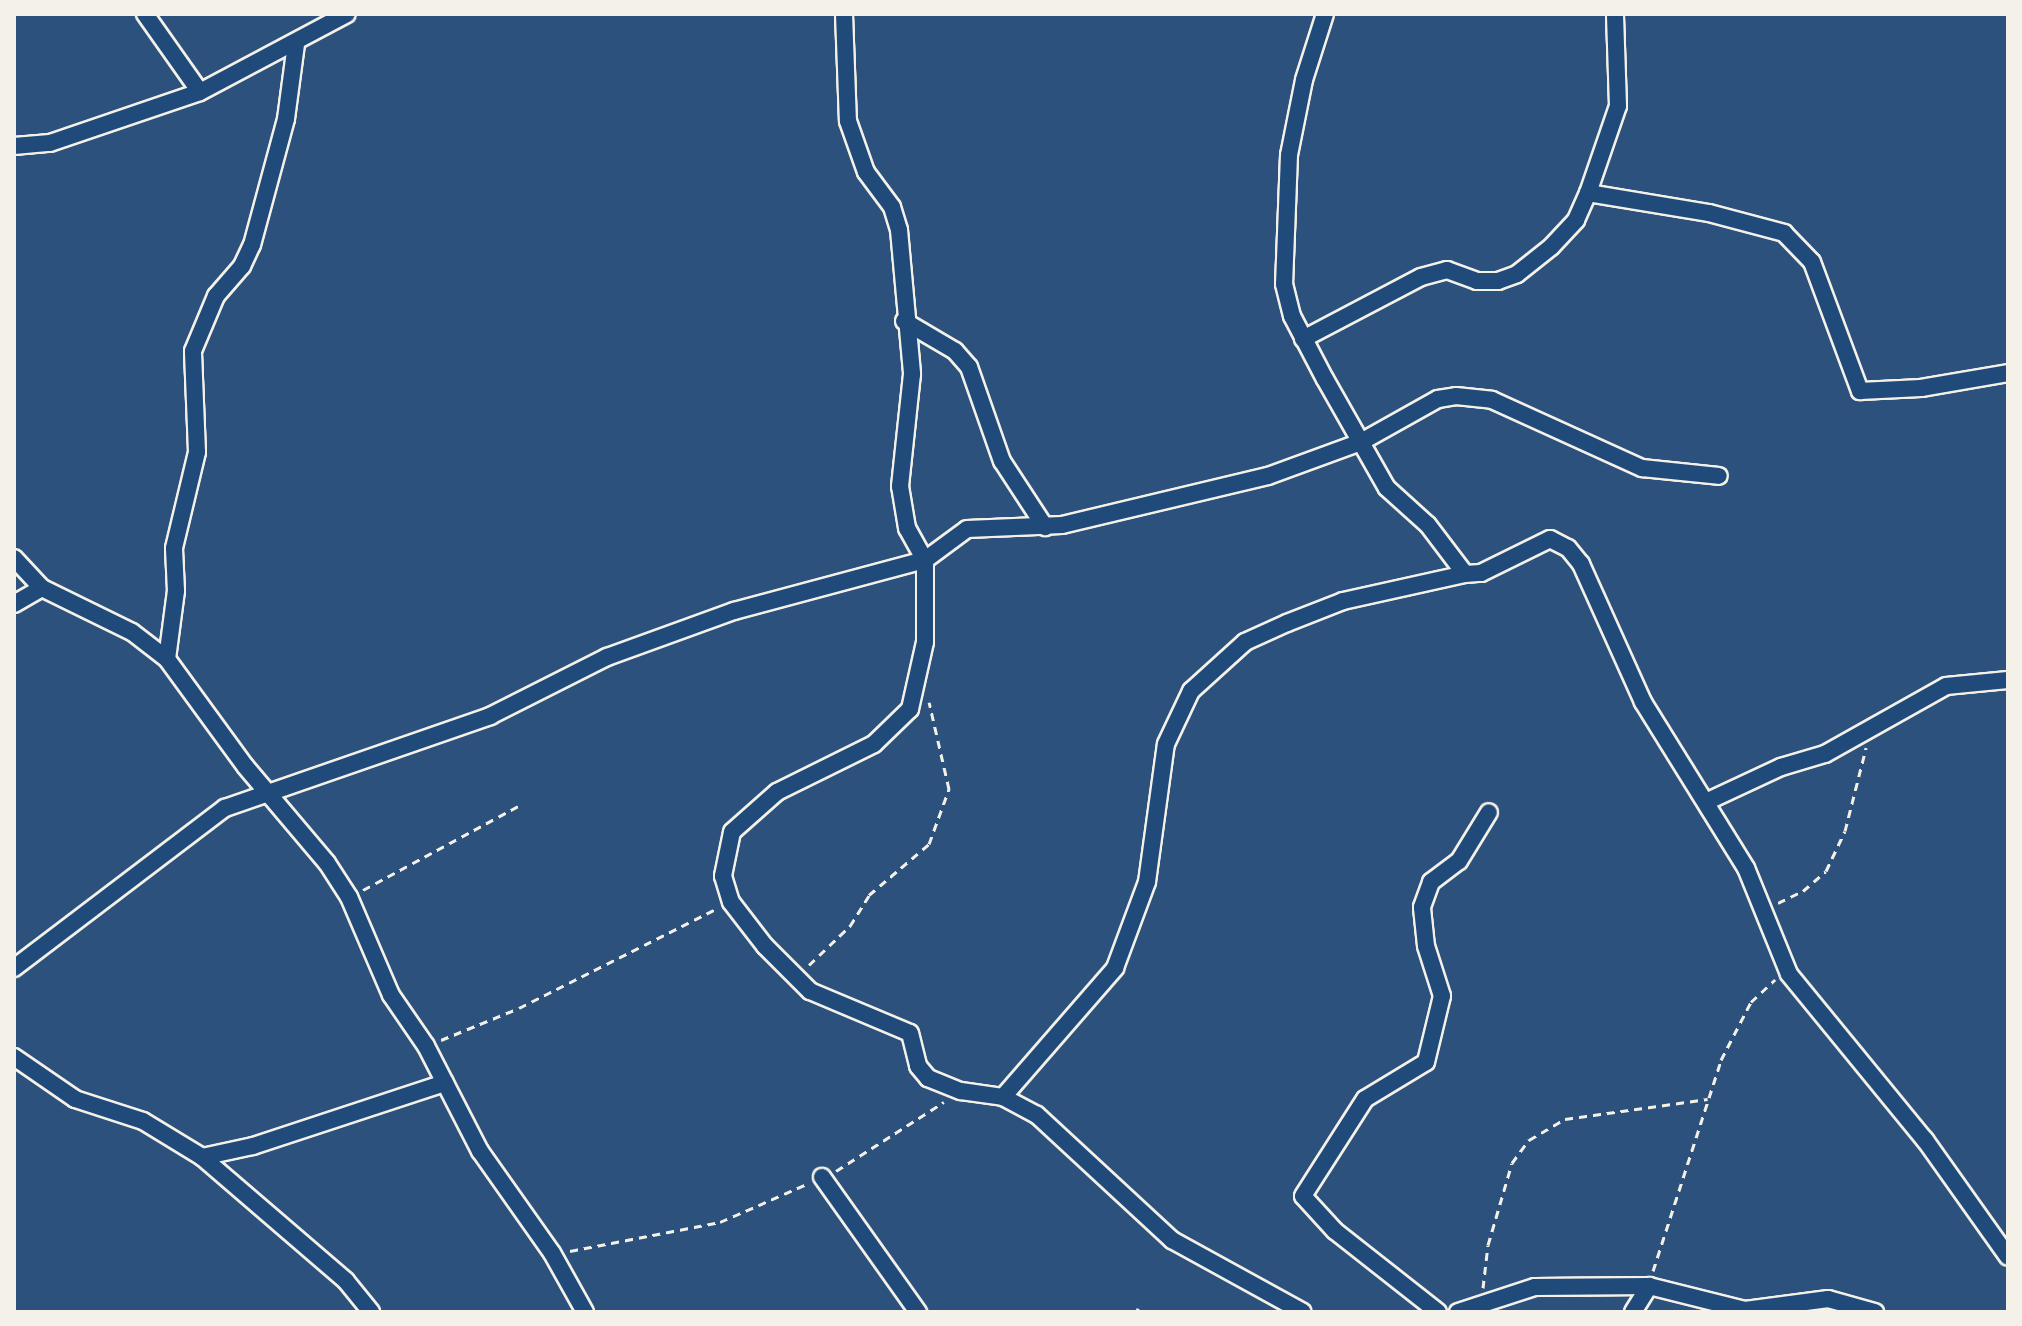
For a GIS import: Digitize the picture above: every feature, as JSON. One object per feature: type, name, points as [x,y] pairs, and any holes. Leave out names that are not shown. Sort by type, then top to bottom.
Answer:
[{"type":"street","points":[[145,14],[200,92]]},
{"type":"street","points":[[14,146],[50,143],[200,92],[296,44],[347,14]]},
{"type":"street","points":[[844,14],[848,121],[866,172],[897,217],[904,321],[912,374],[900,486],[903,514],[925,560],[925,642],[910,709],[874,744],[777,792],[732,832],[723,866],[731,902],[795,979],[830,1002],[910,1033],[923,1073],[961,1091],[1003,1097],[1058,1132],[1172,1240],[1303,1312]]},
{"type":"street","points":[[1325,14],[1304,80],[1289,155],[1284,284],[1303,339],[1387,488],[1428,525],[1465,574]]},
{"type":"street","points":[[1303,339],[1436,271],[1488,282],[1517,274],[1576,220],[1618,106],[1615,14]]},
{"type":"street","points":[[167,659],[176,591],[174,548],[197,452],[193,351],[216,296],[242,266],[252,245],[286,119],[296,44]]},
{"type":"street","points":[[1588,193],[1709,213],[1784,233],[1812,262],[1860,391],[1921,388],[2008,373]]},
{"type":"street","points":[[904,321],[955,351],[969,367],[1002,461],[1045,527]]},
{"type":"street","points":[[14,968],[225,808],[272,795],[490,716],[607,657],[734,611],[925,560],[967,529],[1045,527],[1268,476],[1361,442],[1438,399],[1474,395],[1642,468],[1719,476]]},
{"type":"street","points":[[1003,1097],[1115,968],[1147,882],[1166,744],[1191,691],[1245,642],[1287,623],[1343,601],[1481,573],[1540,541],[1550,539],[1568,548],[1611,620],[1660,733],[1708,801],[1764,910],[1789,974],[1925,1140],[2008,1257]]},
{"type":"street","points":[[14,558],[42,588],[132,632],[167,659],[272,795],[349,897],[391,995],[426,1046],[504,1192],[552,1253],[585,1312]]},
{"type":"street","points":[[14,604],[42,588]]},
{"type":"street","points":[[1708,801],[1872,729],[1946,686],[2008,680]]},
{"type":"street","points":[[1438,1312],[1335,1231],[1303,1196],[1304,1186],[1365,1099],[1426,1062],[1442,996],[1426,946],[1422,907],[1431,882],[1465,855],[1489,812]]},
{"type":"street","points":[[14,1057],[75,1099],[143,1121],[202,1157],[346,1281],[371,1312]]},
{"type":"street","points":[[202,1157],[253,1146],[445,1083]]},
{"type":"street","points":[[822,1177],[918,1312]]},
{"type":"street","points":[[1633,1312],[1649,1286]]},
{"type":"street","points":[[1458,1312],[1535,1287],[1649,1286],[1745,1310],[1828,1299],[1875,1312]]},
{"type":"path","points":[[795,979],[850,926],[869,895],[929,844],[949,789],[946,759],[929,700]]},
{"type":"path","points":[[1764,910],[1803,891],[1826,871],[1845,831],[1872,729]]},
{"type":"path","points":[[349,897],[522,804]]},
{"type":"path","points":[[426,1046],[519,1008],[731,902]]},
{"type":"path","points":[[1649,1286],[1721,1060],[1751,1002],[1789,974]]},
{"type":"path","points":[[552,1253],[720,1222],[822,1177],[961,1091]]},
{"type":"path","points":[[1481,1303],[1488,1245],[1512,1163],[1529,1140],[1565,1119],[1708,1099]]}]
